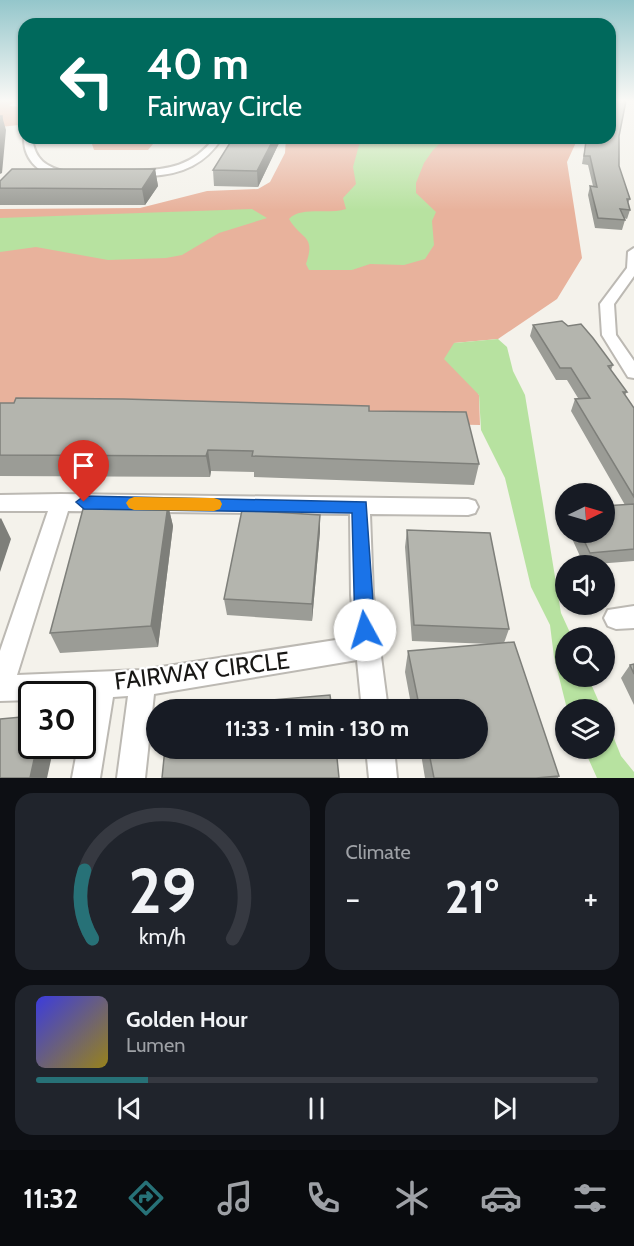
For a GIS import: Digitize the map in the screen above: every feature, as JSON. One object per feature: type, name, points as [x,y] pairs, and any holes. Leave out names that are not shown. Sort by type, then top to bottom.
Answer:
[{"type":"street","points":[[28,144],[28,152],[43,169],[75,176]]},
{"type":"street","points":[[127,175],[159,174],[192,165],[207,156],[214,144]]},
{"type":"street","points":[[634,260],[607,304],[609,335],[634,373]]},
{"type":"street","points":[[0,688],[61,502]]},
{"type":"street","points":[[0,503],[468,507]]},
{"type":"street","points":[[360,507],[362,595],[374,699]]},
{"type":"street","name":"FAIRWAY CIRCLE","points":[[0,688],[142,683],[367,647]]},
{"type":"street","points":[[86,778],[102,683]]},
{"type":"street","points":[[132,778],[142,683]]},
{"type":"street","points":[[381,759],[383,778]]},
{"type":"shaded area","points":[[92,144],[153,144],[148,150],[94,150]]},
{"type":"shaded area","points":[[286,144],[575,144],[567,162],[582,258],[557,299],[498,339],[454,343],[479,395],[480,425],[0,416],[0,209],[140,208],[207,191],[258,189],[270,182],[285,153]]},
{"type":"shaded area","points":[[359,144],[440,144],[424,163],[416,183],[416,193],[436,212],[432,221],[434,245],[425,259],[404,265],[370,264],[352,270],[309,270],[306,264],[309,254],[308,242],[289,219],[301,213],[346,209],[343,198],[356,184],[353,167]]},
{"type":"shaded area","points":[[252,209],[267,218],[219,233],[182,255],[166,258],[108,260],[36,247],[0,252],[0,218]]},
{"type":"shaded area","points":[[498,339],[507,347],[513,371],[525,395],[555,577],[555,615],[562,615],[567,627],[555,627],[555,661],[550,625],[531,587],[505,478],[481,430],[479,395],[444,359],[454,343]]},
{"type":"shaded area","points":[[562,687],[592,687],[598,699],[564,699]]},
{"type":"shaded area","points":[[615,741],[621,756],[634,772],[634,778],[597,778],[588,759],[615,759]]},
{"type":"building","points":[[616,137],[619,137],[619,166],[630,199],[627,199],[630,210],[620,209],[625,220],[598,218],[590,186],[597,187],[590,156],[584,156],[586,144],[616,144]]},
{"type":"building","points":[[229,144],[271,144],[257,171],[213,170]]},
{"type":"building","points":[[12,169],[155,169],[142,189],[0,188],[0,181]]},
{"type":"building","points":[[562,321],[568,326],[581,324],[593,338],[613,365],[608,366],[627,392],[623,392],[634,408],[634,497],[575,399],[590,398],[571,368],[560,368],[533,325]]},
{"type":"building","points":[[16,398],[369,406],[369,411],[466,412],[479,464],[252,456],[253,451],[208,450],[206,456],[0,455],[0,403],[14,403]]},
{"type":"building","points":[[634,504],[634,549],[590,553],[585,543],[615,543],[615,505]]},
{"type":"building","points":[[168,505],[151,626],[50,633],[83,509]]},
{"type":"building","points":[[242,510],[320,515],[312,604],[224,599]]},
{"type":"building","points":[[407,530],[490,533],[509,629],[414,625]]},
{"type":"building","points":[[514,642],[559,776],[434,778],[430,759],[488,759],[488,699],[418,699],[408,651]]},
{"type":"building","points":[[330,695],[331,699],[284,699]]},
{"type":"building","points":[[18,717],[18,759],[34,759],[30,778],[0,778],[0,719]]},
{"type":"building","points":[[164,759],[337,759],[339,778],[162,778]]},
{"type":"slow traffic","points":[[134,503],[214,504]]},
{"type":"route","points":[[84,502],[360,507],[365,630]]}]
